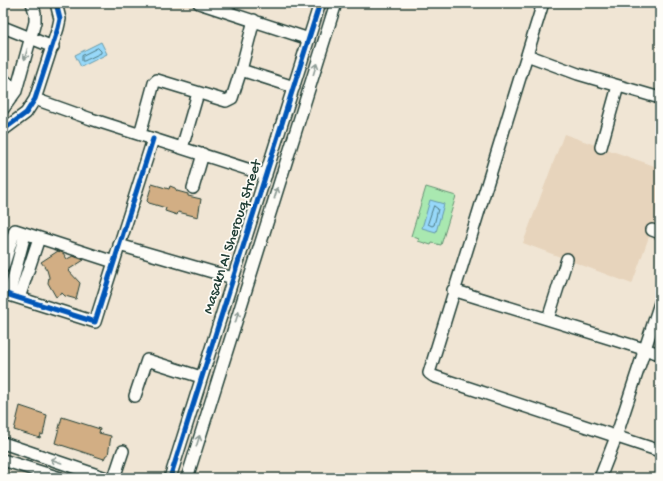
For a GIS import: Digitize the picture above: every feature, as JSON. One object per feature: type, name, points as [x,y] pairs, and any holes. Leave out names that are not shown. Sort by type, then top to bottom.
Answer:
[{"type":"street","points":[[3,109],[16,90],[35,18],[32,3]]},
{"type":"street","points":[[3,130],[26,113],[35,99],[53,46],[60,19],[56,3]]},
{"type":"street","points":[[199,3],[309,39]]},
{"type":"street","name":"Masakn Al Sherouq Street","points":[[172,477],[201,377],[320,3]]},
{"type":"street","name":"Masakn Al Sherouq Street","points":[[186,478],[336,3]]},
{"type":"street","points":[[543,3],[453,290],[429,373],[433,376],[660,451]]},
{"type":"street","points":[[140,134],[156,80],[223,101],[230,100],[241,70],[254,20]]},
{"type":"street","points":[[3,27],[53,46]]},
{"type":"street","points":[[527,55],[578,74],[660,98]]},
{"type":"street","points":[[241,70],[294,87]]},
{"type":"street","points":[[3,79],[16,90]]},
{"type":"street","points":[[601,147],[618,86]]},
{"type":"street","points":[[182,148],[198,93]]},
{"type":"street","points":[[35,99],[266,175]]},
{"type":"street","points":[[280,130],[287,135],[295,133]]},
{"type":"street","points":[[10,295],[95,322],[153,138]]},
{"type":"street","points":[[275,147],[283,147],[289,152]]},
{"type":"street","points":[[193,188],[203,154]]},
{"type":"street","points":[[3,267],[15,230],[114,262]]},
{"type":"street","points":[[10,295],[25,234]]},
{"type":"street","points":[[10,295],[39,238]]},
{"type":"street","points":[[119,245],[233,278]]},
{"type":"street","points":[[548,319],[567,259]]},
{"type":"street","points":[[453,290],[660,354]]},
{"type":"street","points":[[600,478],[616,437],[660,303]]},
{"type":"street","points":[[135,396],[147,360],[201,377]]},
{"type":"street","points":[[3,442],[106,478]]},
{"type":"street","points":[[114,478],[123,451]]},
{"type":"street","points":[[3,460],[40,475],[60,478]]},
{"type":"shaded area","points":[[564,134],[660,168],[660,206],[632,284],[523,243]]},
{"type":"green space","points":[[426,187],[456,196],[441,245],[432,243],[431,245],[418,241],[419,239],[411,236]]},
{"type":"water","points":[[101,42],[107,54],[81,67],[75,55]]},
{"type":"water","points":[[430,200],[444,204],[436,232],[422,228]]},
{"type":"building","points":[[152,184],[169,189],[170,186],[175,188],[177,191],[188,194],[188,196],[201,199],[198,217],[178,212],[177,215],[165,211],[166,208],[149,203],[147,201]]},
{"type":"building","points":[[58,251],[63,253],[67,259],[73,256],[84,260],[68,270],[80,283],[76,299],[65,296],[62,293],[56,297],[48,283],[49,277],[47,270],[41,262]]},
{"type":"building","points":[[20,406],[47,415],[43,435],[41,434],[40,438],[14,430]]},
{"type":"building","points":[[62,417],[100,429],[99,433],[111,436],[108,455],[106,455],[104,459],[55,443]]},
{"type":"cycle path","points":[[3,130],[26,113],[35,99],[60,19],[56,3]]},
{"type":"cycle path","points":[[170,478],[320,3]]},
{"type":"cycle path","points":[[3,293],[95,322],[153,139]]}]
